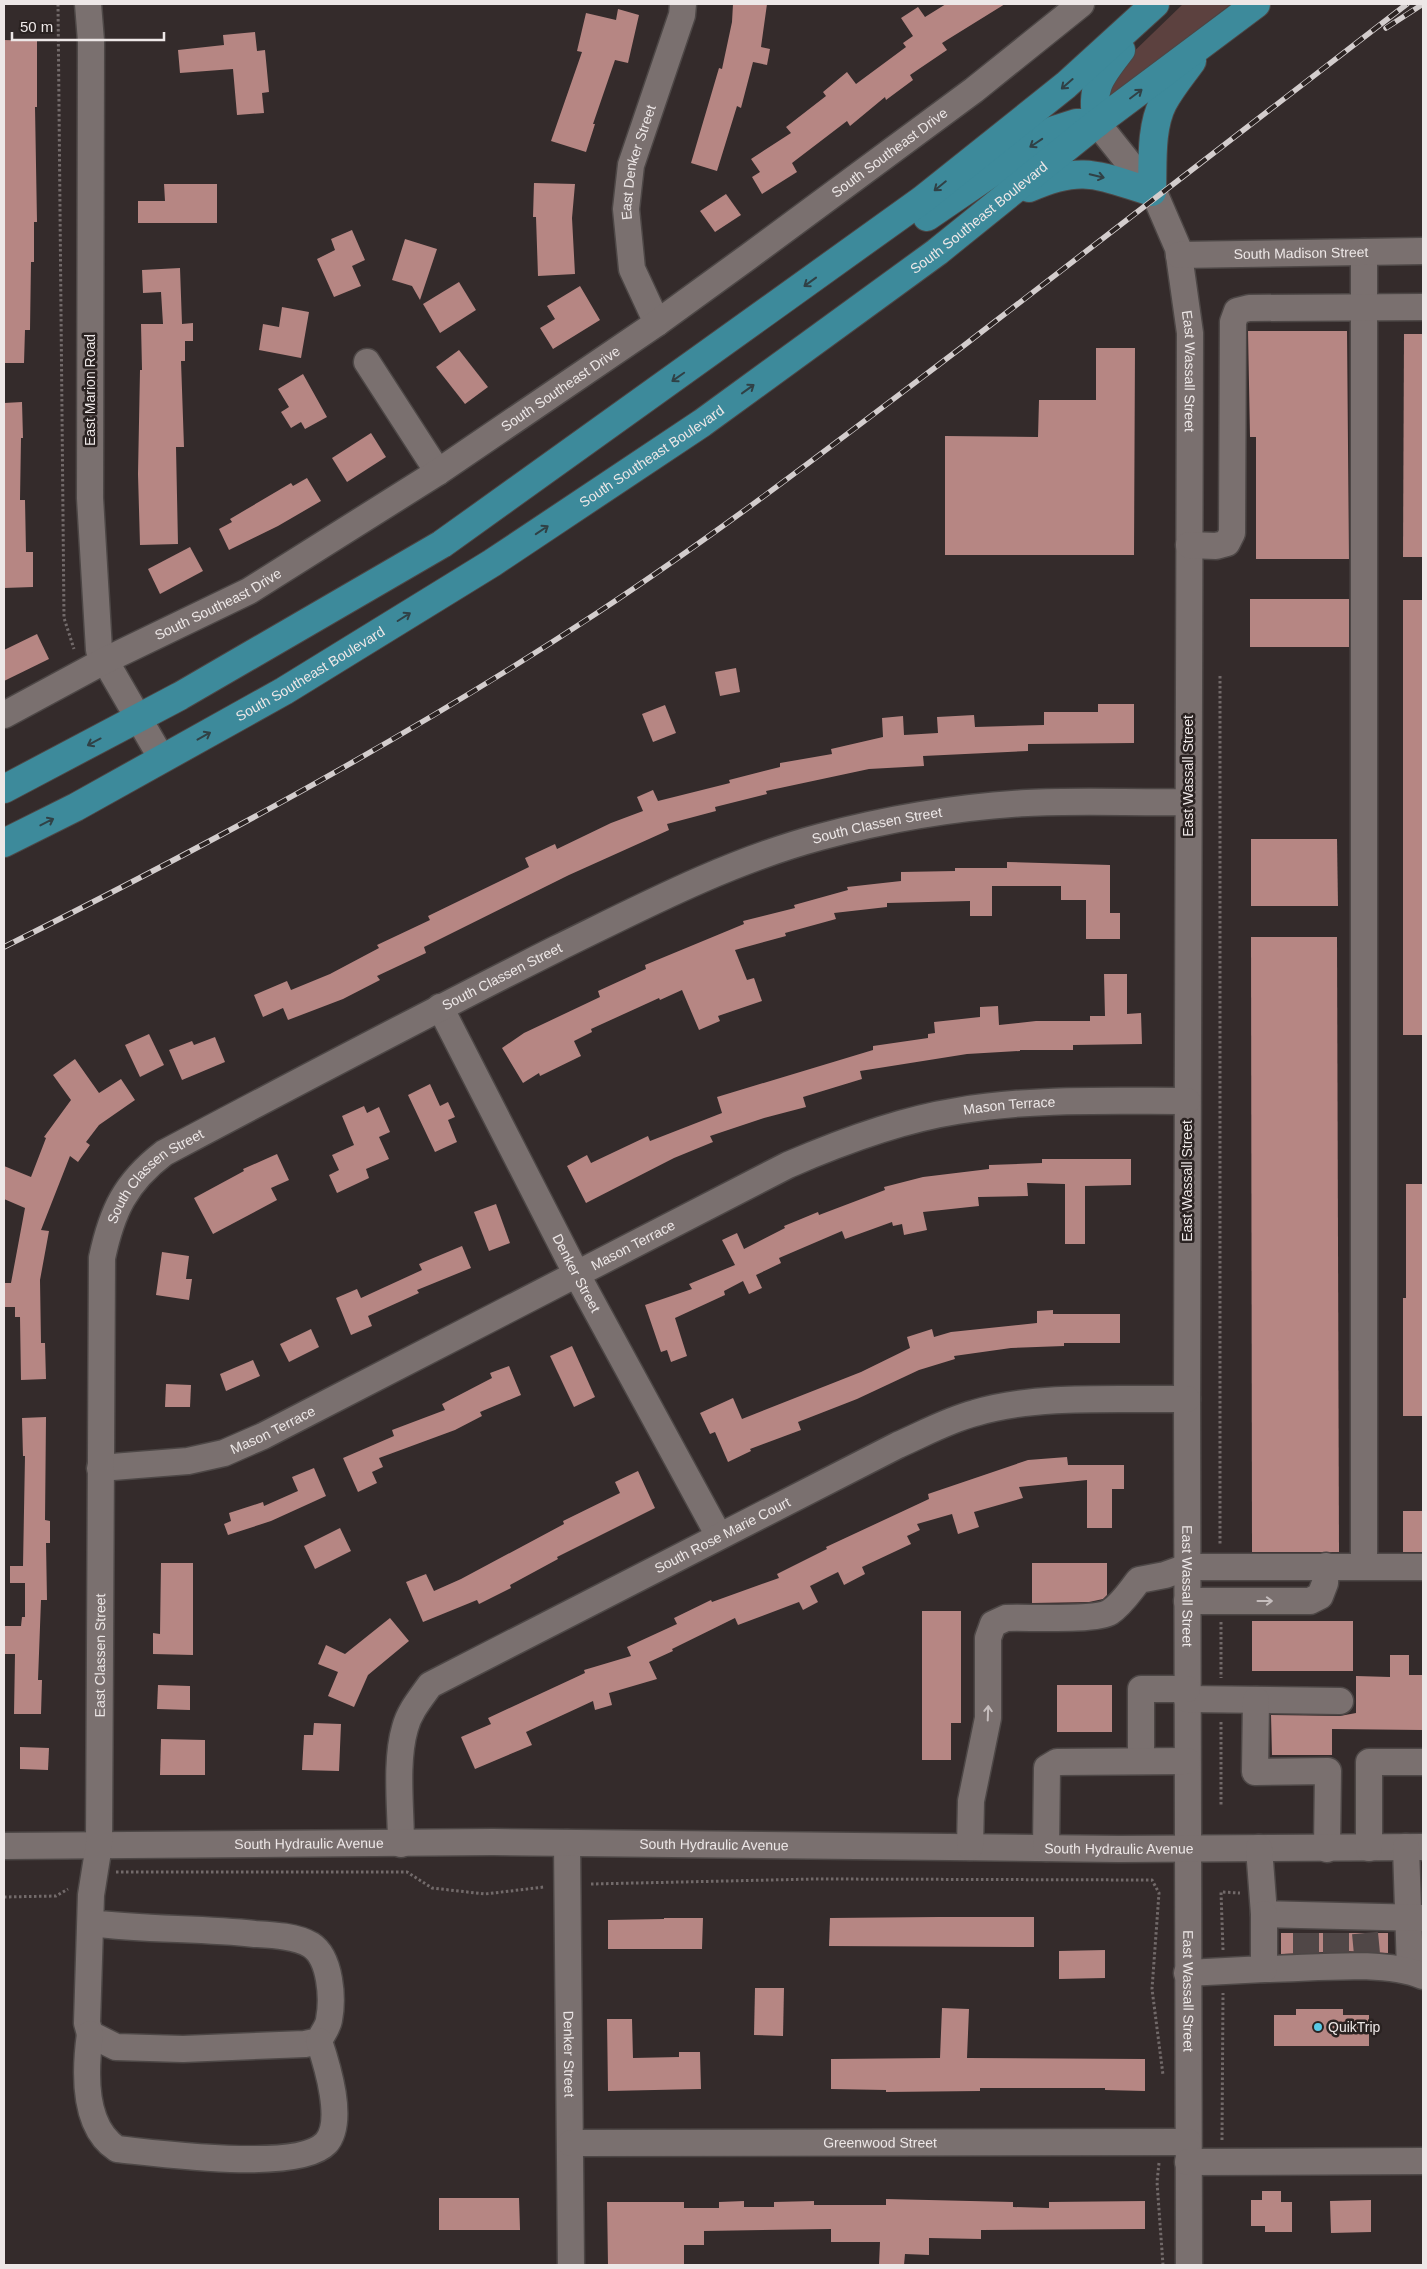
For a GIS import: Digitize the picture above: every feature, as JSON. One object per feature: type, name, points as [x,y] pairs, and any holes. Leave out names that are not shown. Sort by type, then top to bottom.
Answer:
[{"type":"main road","points":[[850,253],[886,245],[1054,130],[1076,123],[1098,123],[1093,104],[1095,89],[1102,74],[1156,4]]},
{"type":"main road","points":[[4,789],[137,719],[442,544],[922,200],[1066,84],[1156,4]]},
{"type":"main road","name":"South Southeast Boulevard","points":[[4,843],[76,808],[284,691],[492,563],[702,423],[937,252],[1098,123],[1256,4]]},
{"type":"main road","points":[[1001,200],[1050,179],[1077,173],[1095,175],[1152,192],[1158,116],[1163,104],[1204,43]]},
{"type":"street","name":"East Marion Road","points":[[88,4],[91,41],[90,498],[102,655],[137,719],[162,759]]},
{"type":"street","name":"East Denker Street","points":[[658,323],[632,269],[626,209],[631,165],[682,15],[683,4]]},
{"type":"street","name":"South Southeast Drive","points":[[4,715],[102,655],[250,591],[438,472],[658,323],[974,90],[1081,4]]},
{"type":"street","name":"East Wassall Street","points":[[1098,123],[1152,192],[1179,255],[1190,332],[1187,1398],[1189,2265]]},
{"type":"street","name":"South Madison Street","points":[[1179,255],[1423,251]]},
{"type":"street","points":[[1364,252],[1364,1566]]},
{"type":"street","points":[[1189,545],[1216,546],[1227,543],[1232,533],[1233,322],[1237,312],[1249,308],[1423,307]]},
{"type":"street","points":[[367,362],[438,472]]},
{"type":"street","points":[[1190,369],[1233,369]]},
{"type":"street","points":[[1190,419],[1233,418]]},
{"type":"street","points":[[1190,458],[1232,458]]},
{"type":"street","name":"South Classen Street","points":[[100,1468],[102,1258],[111,1221],[118,1204],[131,1183],[147,1166],[164,1153],[440,1007],[696,880],[755,857],[820,837],[901,819],[1027,803],[1188,802]]},
{"type":"street","name":"Denker Street","points":[[440,1007],[576,1273],[719,1536]]},
{"type":"street","name":"Mason Terrace","points":[[100,1468],[188,1462],[224,1453],[263,1436],[576,1273],[788,1165],[824,1149],[910,1121],[956,1111],[992,1106],[1103,1101],[1188,1101]]},
{"type":"street","name":"South Rose Marie Court","points":[[401,1844],[400,1746],[405,1726],[414,1707],[430,1686],[898,1445],[974,1413],[1010,1405],[1042,1402],[1187,1398]]},
{"type":"street","name":"East Classen Street","points":[[100,1468],[99,1845],[94,1878],[91,1923],[87,1996],[87,2023],[90,2034],[86,2068],[88,2092],[94,2116],[102,2135],[109,2144],[117,2149],[180,2155],[275,2160],[316,2150],[326,2143],[333,2130],[334,2112],[329,2071],[319,2041]]},
{"type":"street","points":[[1187,1601],[1310,1601],[1320,1596],[1325,1583],[1326,1566]]},
{"type":"street","points":[[970,1847],[971,1801],[988,1718],[988,1638],[994,1624],[1006,1618],[1091,1616],[1109,1613],[1123,1600],[1138,1580],[1165,1575],[1187,1567],[1423,1567]]},
{"type":"street","points":[[1141,1761],[1141,1689],[1221,1700],[1340,1701]]},
{"type":"street","points":[[1256,1700],[1255,1772],[1328,1771],[1327,1849]]},
{"type":"street","points":[[1046,1848],[1047,1768],[1057,1762],[1187,1760]]},
{"type":"street","points":[[1368,1848],[1368,1762],[1423,1762]]},
{"type":"street","name":"Denker Street","points":[[567,1844],[571,2265]]},
{"type":"street","name":"South Hydraulic Avenue","points":[[4,1846],[567,1844],[1187,1849],[1415,1847]]},
{"type":"street","points":[[1415,1847],[1416,1973]]},
{"type":"street","points":[[1259,1848],[1264,1914],[1264,1969]]},
{"type":"street","points":[[1264,1914],[1306,1943],[1366,1942],[1416,1973]]},
{"type":"street","points":[[1188,1973],[1264,1969],[1306,1943],[1366,1942],[1416,1917]]},
{"type":"street","points":[[90,2034],[116,2047],[305,2044],[319,2041],[329,2021],[331,1993],[327,1966],[312,1946],[284,1937],[228,1931],[120,1927],[91,1923]]},
{"type":"street","name":"Greenwood Street","points":[[570,2143],[1162,2142],[1188,2152],[1423,2161]]},
{"type":"path","points":[[58,4],[64,618],[79,662],[102,655]]},
{"type":"path","points":[[1220,676],[1220,1567]]},
{"type":"path","points":[[1220,1601],[1222,1805]]},
{"type":"path","points":[[4,1897],[56,1896],[79,1881],[116,1872],[407,1872],[432,1888],[485,1894],[568,1885],[815,1879],[1152,1880],[1159,1893],[1152,1989],[1164,2079]]},
{"type":"path","points":[[1162,2142],[1157,2182],[1163,2265]]},
{"type":"shaded area","points":[[1183,4],[1231,4],[1102,103],[1121,64]]},
{"type":"building","points":[[733,4],[767,4],[761,47],[770,49],[767,65],[753,62],[741,108],[737,106],[717,171],[691,163],[719,68],[722,69],[732,22]]},
{"type":"building","points":[[946,4],[1005,4],[942,43],[947,50],[910,75],[913,80],[886,100],[885,97],[850,126],[847,121],[792,163],[797,172],[762,194],[752,177],[760,172],[751,159],[791,133],[786,127],[826,96],[823,92],[847,72],[856,84],[906,47],[903,43],[913,36],[901,18],[918,7],[925,17]]},
{"type":"building","points":[[618,9],[639,15],[628,63],[615,60],[593,124],[595,124],[586,152],[551,141],[582,52],[577,51],[586,13],[616,20]]},
{"type":"building","points":[[255,32],[257,51],[265,50],[269,92],[262,93],[264,113],[237,115],[233,69],[180,73],[178,50],[224,45],[223,35]]},
{"type":"building","points":[[4,40],[37,41],[37,107],[35,107],[37,222],[34,222],[34,262],[31,262],[30,330],[25,330],[24,363],[4,363]]},
{"type":"building","points":[[534,183],[575,184],[572,218],[575,274],[538,276],[536,217],[533,217]]},
{"type":"building","points":[[164,184],[217,184],[217,223],[138,223],[138,201],[165,201]]},
{"type":"building","points":[[726,194],[741,215],[715,232],[700,211]]},
{"type":"building","points":[[352,230],[365,260],[352,266],[361,286],[334,297],[317,259],[335,250],[331,239]]},
{"type":"building","points":[[405,239],[437,249],[420,300],[412,286],[392,280]]},
{"type":"building","points":[[180,268],[182,324],[193,323],[193,341],[185,341],[185,361],[181,361],[184,447],[176,447],[178,544],[140,545],[138,474],[140,370],[142,370],[141,324],[163,324],[161,292],[143,293],[142,270]]},
{"type":"building","points":[[459,282],[476,310],[440,333],[423,304]]},
{"type":"building","points":[[580,286],[600,320],[553,349],[540,328],[555,319],[547,306]]},
{"type":"building","points":[[282,307],[309,312],[301,358],[259,350],[263,324],[279,327]]},
{"type":"building","points":[[1248,331],[1347,331],[1349,559],[1256,559],[1256,437],[1250,437]]},
{"type":"building","points":[[1404,334],[1423,334],[1423,557],[1403,557]]},
{"type":"building","points":[[1096,348],[1135,348],[1134,555],[945,555],[945,436],[1038,437],[1039,400],[1096,400]]},
{"type":"building","points":[[459,350],[488,387],[465,404],[436,367]]},
{"type":"building","points":[[303,374],[327,417],[305,429],[301,422],[291,428],[281,412],[289,407],[278,389]]},
{"type":"building","points":[[22,402],[23,438],[21,438],[20,500],[25,500],[26,552],[33,552],[33,587],[4,588],[4,403]]},
{"type":"building","points":[[371,433],[386,457],[347,482],[332,458]]},
{"type":"building","points":[[307,478],[321,501],[278,526],[229,550],[219,529],[232,522],[230,519],[291,483],[293,486]]},
{"type":"building","points":[[190,547],[203,571],[160,594],[148,569]]},
{"type":"building","points":[[1250,599],[1349,599],[1349,647],[1250,647]]},
{"type":"building","points":[[1403,600],[1423,600],[1423,1035],[1403,1035]]},
{"type":"building","points":[[37,634],[49,659],[4,681],[4,650]]},
{"type":"building","points":[[736,668],[740,692],[720,696],[715,672]]},
{"type":"building","points":[[1098,704],[1134,704],[1134,743],[1028,744],[1028,751],[923,756],[924,766],[869,769],[766,791],[767,794],[715,807],[716,811],[667,824],[669,830],[569,875],[424,947],[426,953],[377,976],[380,980],[343,999],[288,1020],[283,1008],[263,1017],[254,995],[287,981],[291,990],[330,974],[379,948],[377,945],[430,920],[428,916],[529,867],[525,858],[555,844],[557,849],[611,823],[643,811],[637,797],[653,790],[658,801],[730,783],[729,780],[780,767],[780,763],[832,754],[831,749],[883,737],[882,718],[903,716],[904,735],[938,733],[937,717],[974,715],[975,727],[1044,725],[1044,712],[1098,712]]},
{"type":"building","points":[[665,705],[676,733],[653,742],[642,714]]},
{"type":"building","points":[[1251,839],[1337,839],[1338,906],[1251,906]]},
{"type":"building","points":[[1007,862],[1110,865],[1110,913],[1120,913],[1120,939],[1086,939],[1086,900],[1061,900],[1061,886],[992,886],[992,916],[970,916],[970,901],[887,903],[887,907],[834,913],[836,919],[785,933],[786,936],[735,950],[747,980],[754,978],[762,1001],[718,1016],[720,1021],[699,1030],[682,990],[660,1000],[659,998],[591,1029],[592,1032],[574,1041],[581,1056],[540,1076],[539,1073],[523,1083],[502,1048],[524,1033],[600,997],[598,991],[646,969],[645,965],[744,924],[743,921],[795,908],[794,905],[848,890],[847,887],[901,881],[901,872],[955,871],[955,868],[1007,868]]},
{"type":"building","points":[[1251,937],[1337,937],[1339,1552],[1252,1552]]},
{"type":"building","points":[[1104,974],[1127,974],[1127,1014],[1141,1013],[1142,1044],[1073,1045],[1073,1050],[1020,1050],[967,1054],[860,1071],[862,1079],[803,1097],[806,1107],[764,1118],[710,1136],[713,1142],[674,1158],[586,1203],[567,1166],[587,1155],[591,1163],[648,1136],[650,1141],[722,1113],[717,1097],[873,1050],[873,1046],[928,1038],[928,1034],[935,1033],[934,1022],[980,1017],[980,1007],[998,1006],[999,1025],[1036,1021],[1090,1021],[1090,1016],[1105,1016]]},
{"type":"building","points":[[149,1034],[164,1065],[140,1077],[125,1045]]},
{"type":"building","points":[[215,1037],[225,1062],[182,1080],[169,1050],[192,1041],[194,1045]]},
{"type":"building","points":[[75,1059],[99,1093],[121,1079],[135,1100],[99,1125],[86,1142],[90,1145],[78,1162],[70,1156],[41,1230],[49,1231],[40,1280],[41,1343],[45,1343],[46,1379],[21,1380],[20,1317],[15,1317],[15,1307],[4,1307],[4,1283],[11,1283],[25,1208],[4,1199],[4,1166],[31,1177],[46,1138],[44,1137],[71,1100],[53,1075]]},
{"type":"building","points":[[430,1084],[440,1106],[448,1102],[455,1117],[448,1120],[457,1142],[435,1152],[408,1095]]},
{"type":"building","points":[[364,1106],[367,1113],[379,1107],[390,1132],[379,1137],[389,1159],[366,1169],[369,1178],[337,1193],[329,1175],[339,1170],[332,1155],[354,1145],[342,1116]]},
{"type":"building","points":[[277,1154],[289,1180],[271,1188],[277,1200],[213,1234],[194,1198],[244,1171],[243,1169]]},
{"type":"building","points":[[1042,1159],[1131,1159],[1131,1185],[1085,1186],[1085,1244],[1065,1244],[1065,1184],[1027,1183],[1028,1196],[978,1197],[979,1206],[923,1212],[927,1230],[904,1235],[902,1224],[893,1226],[892,1222],[845,1239],[842,1231],[779,1258],[781,1263],[756,1275],[762,1288],[749,1294],[743,1281],[724,1291],[725,1295],[675,1318],[687,1356],[671,1362],[667,1350],[661,1352],[645,1305],[692,1289],[689,1284],[735,1265],[722,1240],[737,1233],[744,1249],[785,1228],[784,1226],[818,1212],[819,1215],[885,1190],[884,1187],[923,1177],[989,1169],[989,1165],[1042,1163]]},
{"type":"building","points":[[1406,1184],[1423,1184],[1423,1416],[1403,1416],[1403,1298],[1406,1298]]},
{"type":"building","points":[[496,1204],[510,1243],[489,1251],[474,1212]]},
{"type":"building","points":[[462,1246],[471,1268],[417,1290],[419,1293],[368,1316],[372,1326],[351,1335],[336,1298],[357,1289],[361,1298],[422,1270],[419,1264]]},
{"type":"building","points":[[162,1252],[189,1256],[186,1279],[192,1279],[189,1300],[156,1295]]},
{"type":"building","points":[[1053,1310],[1053,1314],[1120,1314],[1120,1343],[1064,1343],[1064,1346],[1011,1348],[954,1356],[955,1359],[919,1370],[857,1399],[798,1422],[801,1430],[750,1449],[751,1451],[728,1462],[715,1432],[710,1434],[700,1413],[733,1398],[742,1419],[861,1372],[910,1348],[907,1337],[932,1329],[934,1337],[951,1332],[1037,1323],[1037,1311]]},
{"type":"building","points":[[311,1329],[319,1347],[289,1362],[280,1344]]},
{"type":"building","points":[[572,1346],[595,1397],[574,1407],[550,1356]]},
{"type":"building","points":[[253,1360],[260,1376],[226,1391],[220,1374]]},
{"type":"building","points":[[509,1366],[521,1395],[480,1412],[482,1416],[455,1430],[379,1458],[383,1467],[372,1472],[377,1483],[358,1492],[343,1458],[394,1436],[392,1430],[445,1410],[442,1404],[492,1378],[490,1373]]},
{"type":"building","points":[[166,1384],[191,1385],[190,1407],[165,1407]]},
{"type":"building","points":[[46,1417],[45,1520],[50,1521],[50,1543],[46,1543],[47,1600],[41,1600],[38,1680],[42,1680],[41,1714],[14,1714],[15,1654],[4,1654],[4,1626],[21,1626],[22,1617],[25,1617],[25,1583],[10,1583],[10,1566],[23,1566],[25,1456],[23,1456],[22,1418]]},
{"type":"building","points":[[1067,1457],[1068,1465],[1124,1465],[1124,1489],[1112,1489],[1112,1528],[1087,1528],[1087,1480],[1019,1487],[1023,1498],[974,1512],[979,1527],[958,1534],[952,1514],[917,1524],[920,1530],[907,1536],[911,1544],[862,1567],[865,1574],[844,1585],[838,1572],[810,1586],[818,1602],[803,1610],[799,1602],[738,1625],[735,1618],[649,1662],[657,1679],[609,1693],[612,1705],[595,1710],[593,1701],[526,1732],[532,1745],[475,1769],[461,1737],[491,1724],[488,1718],[585,1673],[584,1670],[631,1656],[627,1647],[677,1624],[674,1618],[711,1600],[712,1602],[779,1578],[777,1574],[827,1549],[826,1547],[929,1499],[928,1494],[1028,1460]]},
{"type":"building","points":[[314,1468],[326,1496],[271,1521],[228,1535],[224,1524],[231,1521],[229,1513],[263,1502],[264,1506],[298,1491],[292,1477]]},
{"type":"building","points":[[638,1471],[655,1508],[557,1557],[558,1559],[510,1585],[511,1588],[479,1604],[477,1600],[423,1622],[406,1582],[426,1574],[434,1591],[461,1579],[564,1524],[563,1521],[620,1493],[615,1482]]},
{"type":"building","points":[[1403,1511],[1423,1511],[1423,1552],[1403,1552]]},
{"type":"building","points":[[340,1528],[351,1551],[315,1569],[304,1546]]},
{"type":"building","points":[[161,1563],[193,1563],[193,1655],[153,1654],[153,1633],[160,1634]]},
{"type":"building","points":[[1032,1563],[1107,1563],[1107,1595],[1103,1599],[1089,1602],[1032,1603]]},
{"type":"building","points":[[922,1611],[961,1611],[961,1723],[951,1723],[951,1760],[922,1760]]},
{"type":"building","points":[[390,1618],[409,1641],[368,1675],[354,1707],[328,1696],[338,1672],[318,1664],[326,1645],[345,1654]]},
{"type":"building","points":[[1252,1621],[1353,1621],[1353,1671],[1252,1671]]},
{"type":"building","points":[[1390,1655],[1409,1655],[1409,1675],[1423,1675],[1423,1730],[1332,1729],[1332,1755],[1272,1755],[1271,1715],[1340,1716],[1356,1713],[1356,1676],[1390,1677]]},
{"type":"building","points":[[158,1685],[190,1686],[190,1710],[157,1709]]},
{"type":"building","points":[[1057,1685],[1112,1685],[1112,1732],[1057,1732]]},
{"type":"building","points":[[314,1723],[341,1724],[339,1771],[302,1770],[304,1735],[313,1735]]},
{"type":"building","points":[[161,1739],[205,1740],[205,1775],[160,1775]]},
{"type":"building","points":[[20,1747],[49,1748],[48,1770],[20,1769]]},
{"type":"building","points":[[1034,1917],[1034,1947],[829,1946],[830,1918]]},
{"type":"building","points":[[703,1918],[702,1949],[608,1949],[608,1920]]},
{"type":"building","points":[[1281,1933],[1388,1933],[1388,1953],[1345,1951],[1281,1954]]},
{"type":"building","points":[[1105,1950],[1105,1978],[1059,1979],[1059,1951]]},
{"type":"building","points":[[755,1988],[784,1988],[783,2036],[754,2035]]},
{"type":"building","points":[[942,2008],[969,2009],[967,2058],[1145,2059],[1145,2091],[1105,2090],[1105,2088],[980,2088],[980,2091],[886,2092],[886,2090],[831,2089],[831,2059],[940,2058]]},
{"type":"building","points":[[1296,2009],[1343,2009],[1343,2015],[1369,2015],[1369,2046],[1274,2046],[1274,2015],[1296,2015]]},
{"type":"building","points":[[607,2019],[632,2019],[633,2058],[679,2057],[679,2052],[700,2052],[701,2089],[608,2091]]},
{"type":"building","points":[[1262,2191],[1281,2191],[1281,2202],[1292,2202],[1292,2232],[1265,2232],[1265,2226],[1251,2226],[1251,2200],[1262,2200]]},
{"type":"building","points":[[439,2198],[519,2198],[520,2230],[439,2230]]},
{"type":"building","points":[[886,2199],[1013,2202],[1013,2207],[1049,2208],[1049,2202],[1145,2201],[1145,2229],[981,2230],[981,2239],[929,2238],[929,2255],[905,2254],[904,2265],[879,2265],[880,2242],[831,2242],[831,2229],[704,2231],[704,2245],[684,2245],[684,2265],[608,2265],[607,2202],[684,2202],[684,2208],[719,2208],[719,2202],[744,2201],[744,2207],[774,2207],[774,2202],[814,2201],[814,2205],[886,2205]]},
{"type":"building","points":[[1371,2200],[1371,2232],[1331,2233],[1330,2201]]},
{"type":"tunnel","points":[[1306,1933],[1306,1954]]},
{"type":"tunnel","points":[[1336,1933],[1336,1954]]},
{"type":"tunnel","points":[[1365,1933],[1367,1954]]},
{"type":"railway","points":[[4,947],[306,789],[453,704],[597,613],[782,483],[962,347],[1407,4]]},
{"type":"railway","points":[[1386,28],[1423,4]]},
{"type":"place","name":"QuikTrip","points":[[1318,2027]]}]
